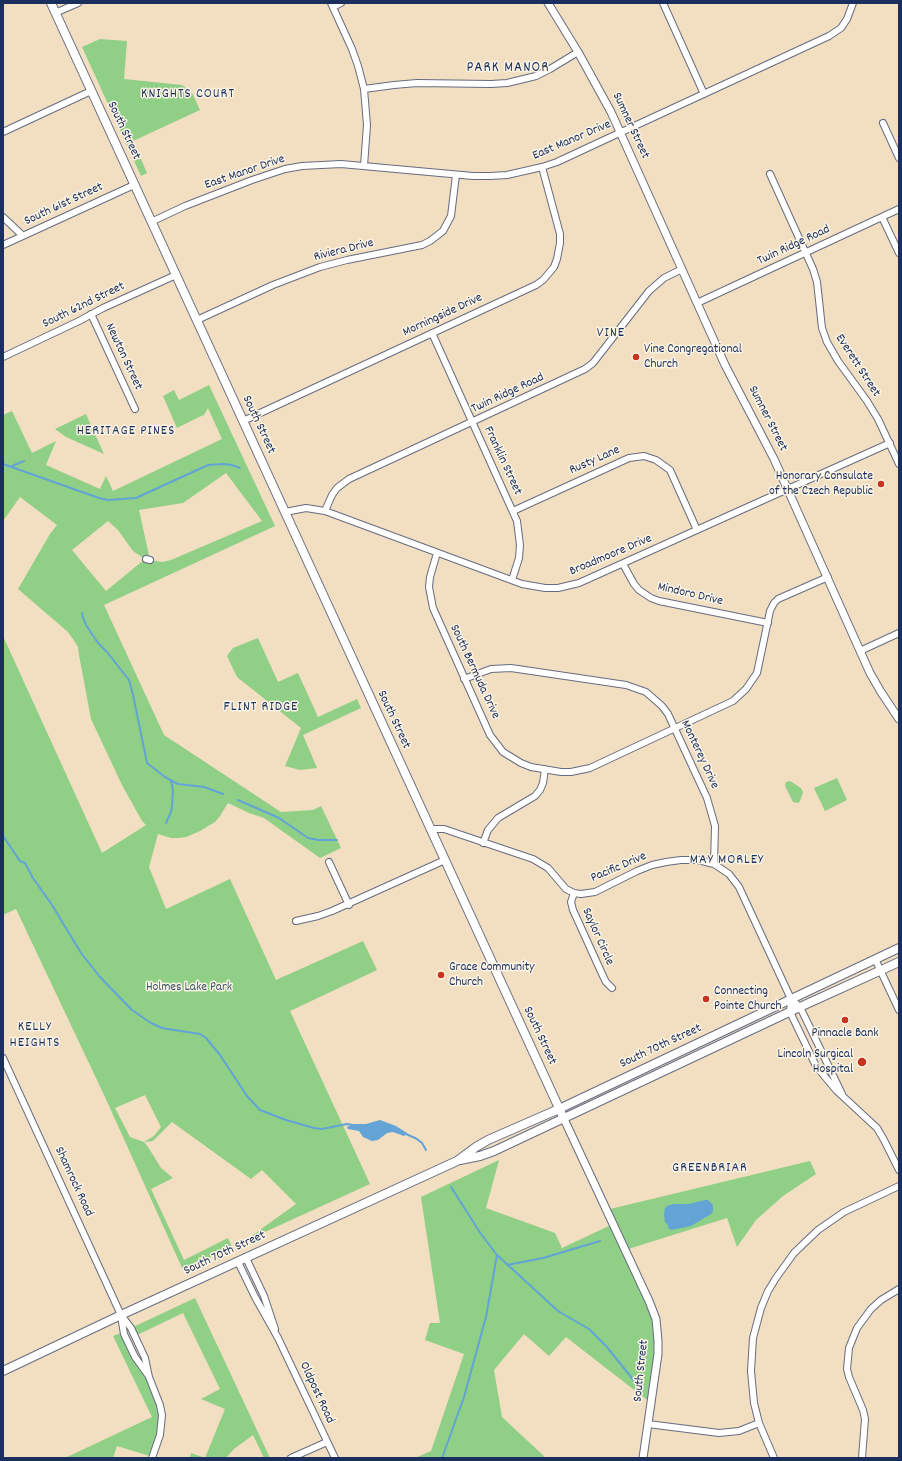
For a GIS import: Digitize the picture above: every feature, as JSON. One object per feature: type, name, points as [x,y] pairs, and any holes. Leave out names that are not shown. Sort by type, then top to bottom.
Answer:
[{"type":"main road","name":"South Street","points":[[51,3],[564,1119]]},
{"type":"main road","name":"South 70th Street","points":[[3,1371],[121,1315],[457,1161],[488,1140],[559,1109],[899,948]]},
{"type":"main road","name":"South 70th Street","points":[[457,1161],[494,1151],[899,962]]},
{"type":"street","points":[[55,13],[78,3]]},
{"type":"street","points":[[341,3],[332,5],[352,49],[364,89],[367,125],[364,166]]},
{"type":"street","name":"Sumner Street","points":[[548,3],[595,82],[620,133],[725,365],[759,427],[788,489],[860,650],[878,687],[899,719]]},
{"type":"street","points":[[663,3],[704,94]]},
{"type":"street","name":"East Manor Drive","points":[[151,222],[185,206],[285,169],[322,164],[364,166],[456,175],[490,176],[507,175],[542,167],[557,162],[834,33],[841,28],[847,19],[854,3]]},
{"type":"street","points":[[364,89],[394,84],[416,83],[507,83],[536,76],[578,52]]},
{"type":"street","points":[[3,132],[91,91]]},
{"type":"street","points":[[883,123],[899,158]]},
{"type":"street","name":"Morningside Drive","points":[[243,421],[536,285],[549,274],[554,267],[560,249],[560,234],[542,167]]},
{"type":"street","name":"Everett Street","points":[[770,174],[813,268],[817,282],[822,328],[827,342],[838,361],[878,419],[899,464]]},
{"type":"street","name":"Riviera Drive","points":[[196,320],[280,282],[320,267],[422,245],[430,241],[444,231],[452,216],[456,175]]},
{"type":"street","name":"South 61st Street","points":[[3,245],[134,185]]},
{"type":"street","name":"Twin Ridge Road","points":[[697,303],[899,209]]},
{"type":"street","points":[[3,217],[23,236]]},
{"type":"street","points":[[882,217],[899,253]]},
{"type":"street","name":"Twin Ridge Road","points":[[325,512],[332,495],[337,488],[349,479],[585,369],[593,363],[649,291],[664,278],[682,269]]},
{"type":"street","name":"South 62nd Street","points":[[3,357],[176,275]]},
{"type":"street","name":"Newton Street","points":[[91,314],[135,409]]},
{"type":"street","name":"Franklin Street","points":[[432,333],[513,511],[519,533],[520,545],[519,558],[512,580]]},
{"type":"street","name":"Broadmoore Drive","points":[[284,512],[306,508],[325,512],[532,587],[558,588],[579,583],[623,564],[890,443]]},
{"type":"street","name":"Rusty Lane","points":[[513,511],[629,458],[644,456],[656,460],[670,470],[697,530]]},
{"type":"street","name":"South Bermuda Drive","points":[[437,553],[430,577],[431,600],[436,616],[490,735],[498,746],[512,758],[521,763],[545,770],[571,772],[590,768],[733,700],[746,689],[757,673],[771,607],[778,599],[828,577]]},
{"type":"street","name":"Mindoro Drive","points":[[623,564],[639,590],[659,601],[768,623]]},
{"type":"street","points":[[860,650],[899,633]]},
{"type":"street","name":"Monterey Drive","points":[[464,679],[491,669],[511,668],[626,685],[636,688],[654,698],[668,714],[708,798],[712,812],[715,839],[714,864]]},
{"type":"street","points":[[483,843],[488,830],[498,818],[535,796],[543,783],[545,770]]},
{"type":"street","points":[[430,829],[444,829],[533,859],[541,863],[553,873],[563,886],[574,893]]},
{"type":"street","points":[[296,921],[318,916],[349,905],[445,860]]},
{"type":"street","name":"Pacific Drive","points":[[574,893],[581,894],[595,892],[637,871],[652,865],[666,862],[698,860],[714,864]]},
{"type":"street","points":[[329,862],[349,905]]},
{"type":"street","points":[[714,864],[729,874],[739,887],[791,999],[800,1008],[842,1094]]},
{"type":"street","name":"Saylor Circle","points":[[574,893],[571,902],[573,910],[603,976],[612,988]]},
{"type":"street","points":[[875,959],[899,1010]]},
{"type":"street","points":[[791,999],[790,1012],[816,1066],[836,1090],[842,1094],[879,1132],[899,1170]]},
{"type":"street","name":"Shamrock Road","points":[[3,1058],[121,1315],[124,1334],[135,1357],[149,1376],[160,1405],[162,1415],[160,1435],[152,1458]]},
{"type":"street","name":"South Street","points":[[564,1119],[656,1319],[658,1354],[643,1458]]},
{"type":"street","points":[[774,1458],[759,1423],[752,1387],[751,1356],[753,1338],[759,1315],[768,1291],[794,1253],[818,1230],[844,1212],[899,1186]]},
{"type":"street","name":"Oldpost Road","points":[[246,1258],[264,1296],[278,1338]]},
{"type":"street","name":"Oldpost Road","points":[[238,1262],[255,1297],[278,1338],[335,1458]]},
{"type":"street","points":[[862,1458],[866,1419],[849,1378],[847,1369],[849,1348],[857,1328],[871,1309],[880,1300],[899,1289]]},
{"type":"street","points":[[648,1424],[720,1433],[739,1431],[759,1423]]},
{"type":"street","points":[[291,1458],[327,1442]]},
{"type":"green space","points":[[100,39],[127,41],[124,79],[182,85],[192,93],[200,110],[133,141],[147,173],[141,176],[82,47]]},
{"type":"green space","name":"Holmes Lake Park","points":[[209,385],[275,526],[104,605],[164,735],[281,812],[313,810],[321,806],[341,848],[320,858],[264,818],[228,803],[215,822],[200,831],[186,837],[179,838],[171,838],[158,834],[149,867],[166,909],[230,879],[276,980],[363,941],[377,970],[290,1011],[370,1184],[243,1242],[296,1204],[262,1170],[251,1179],[172,1122],[153,1141],[144,1142],[161,1168],[173,1178],[151,1189],[184,1260],[228,1238],[232,1247],[183,1270],[105,1097],[16,909],[3,915],[3,636],[102,853],[146,825],[142,821],[122,785],[91,719],[78,647],[68,632],[18,589],[50,534],[57,525],[20,497],[3,521],[3,415],[12,411],[32,453],[56,441],[46,465],[100,489],[106,476],[113,491],[222,439],[208,408],[204,415],[177,428],[163,396],[174,390],[179,400]],"holes":[[[226,473],[262,521],[171,560],[162,562],[150,560],[139,510],[183,503]],[[108,521],[118,530],[133,551],[145,559],[106,591],[72,550]],[[145,1095],[161,1127],[154,1136],[144,1142],[130,1137],[115,1108]]]},
{"type":"green space","points":[[86,414],[104,454],[66,437],[55,429]]},
{"type":"green space","points":[[258,638],[278,682],[298,673],[318,717],[357,699],[361,708],[303,735],[317,768],[300,770],[285,766],[301,728],[237,677],[227,656],[233,648]]},
{"type":"green space","points":[[837,778],[847,800],[825,811],[814,788]]},
{"type":"green space","points":[[790,781],[801,788],[803,792],[798,803],[793,802],[785,786],[786,782]]},
{"type":"green space","points":[[499,1160],[486,1208],[555,1233],[562,1248],[613,1224],[606,1210],[810,1161],[816,1174],[783,1196],[756,1220],[737,1247],[727,1218],[625,1250],[657,1325],[651,1403],[566,1337],[549,1356],[524,1334],[494,1370],[502,1417],[546,1458],[415,1458],[431,1451],[464,1354],[425,1340],[430,1323],[440,1323],[421,1197]]},
{"type":"green space","points":[[195,1298],[270,1458],[264,1458],[253,1435],[234,1449],[226,1458],[205,1458],[225,1409],[201,1399],[220,1389],[183,1313],[135,1336],[131,1328]]},
{"type":"green space","points":[[123,1332],[149,1377],[162,1415],[153,1457],[117,1446],[113,1458],[65,1458],[152,1417],[113,1336]]},
{"type":"green space","points":[[191,1453],[205,1458],[190,1458]]},
{"type":"water","points":[[380,1120],[396,1126],[407,1133],[404,1136],[393,1132],[387,1133],[378,1140],[372,1141],[363,1137],[359,1131],[348,1129],[347,1127],[354,1124],[366,1124]]},
{"type":"water","points":[[708,1200],[713,1205],[713,1212],[711,1214],[691,1226],[671,1230],[668,1228],[664,1215],[665,1208],[667,1206],[674,1204],[689,1204]]},
{"type":"waterway","points":[[12,466],[24,461]]},
{"type":"waterway","points":[[3,464],[108,500],[136,498],[208,465],[224,464],[240,468]]},
{"type":"waterway","points":[[82,613],[86,625],[98,643],[129,680],[147,763],[165,777],[178,784],[204,787],[223,794]]},
{"type":"waterway","points":[[166,823],[172,806],[173,790],[171,781]]},
{"type":"waterway","points":[[238,800],[279,818],[308,838],[318,840],[337,840]]},
{"type":"waterway","points":[[3,836],[20,861],[25,863],[81,953],[100,977],[132,1010],[151,1023],[162,1028],[200,1034],[206,1038],[220,1055],[247,1096],[260,1110],[286,1120],[314,1128],[322,1129],[347,1124],[353,1125]]},
{"type":"waterway","points":[[404,1133],[417,1139],[422,1143],[426,1150]]},
{"type":"waterway","points":[[451,1187],[481,1234],[497,1255],[558,1311],[589,1329],[606,1346],[636,1383]]},
{"type":"waterway","points":[[507,1265],[543,1258],[600,1241]]},
{"type":"waterway","points":[[442,1458],[464,1397],[486,1317],[497,1255]]},
{"type":"place","name":"Vine Congregational Church","points":[[636,357]]},
{"type":"place","name":"Honorary Consulate of the Czech Republic","points":[[881,484]]},
{"type":"place","name":"Grace Community Church","points":[[441,975]]},
{"type":"place","name":"Connecting Pointe Church","points":[[706,999]]},
{"type":"place","name":"Pinnacle Bank","points":[[845,1020]]},
{"type":"place","name":"Lincoln Surgical Hospital","points":[[862,1062]]},
{"type":"district","name":"PARK MANOR","points":[[508,69]]},
{"type":"district","name":"KNIGHTS COURT","points":[[188,95]]},
{"type":"district","name":"VINE","points":[[611,334]]},
{"type":"district","name":"HERITAGE PINES","points":[[126,432]]},
{"type":"district","name":"FLINT RIDGE","points":[[261,708]]},
{"type":"district","name":"MAY MORLEY","points":[[727,861]]},
{"type":"district","name":"KELLY HEIGHTS","points":[[35,1036]]},
{"type":"district","name":"GREENBRIAR","points":[[710,1169]]}]
